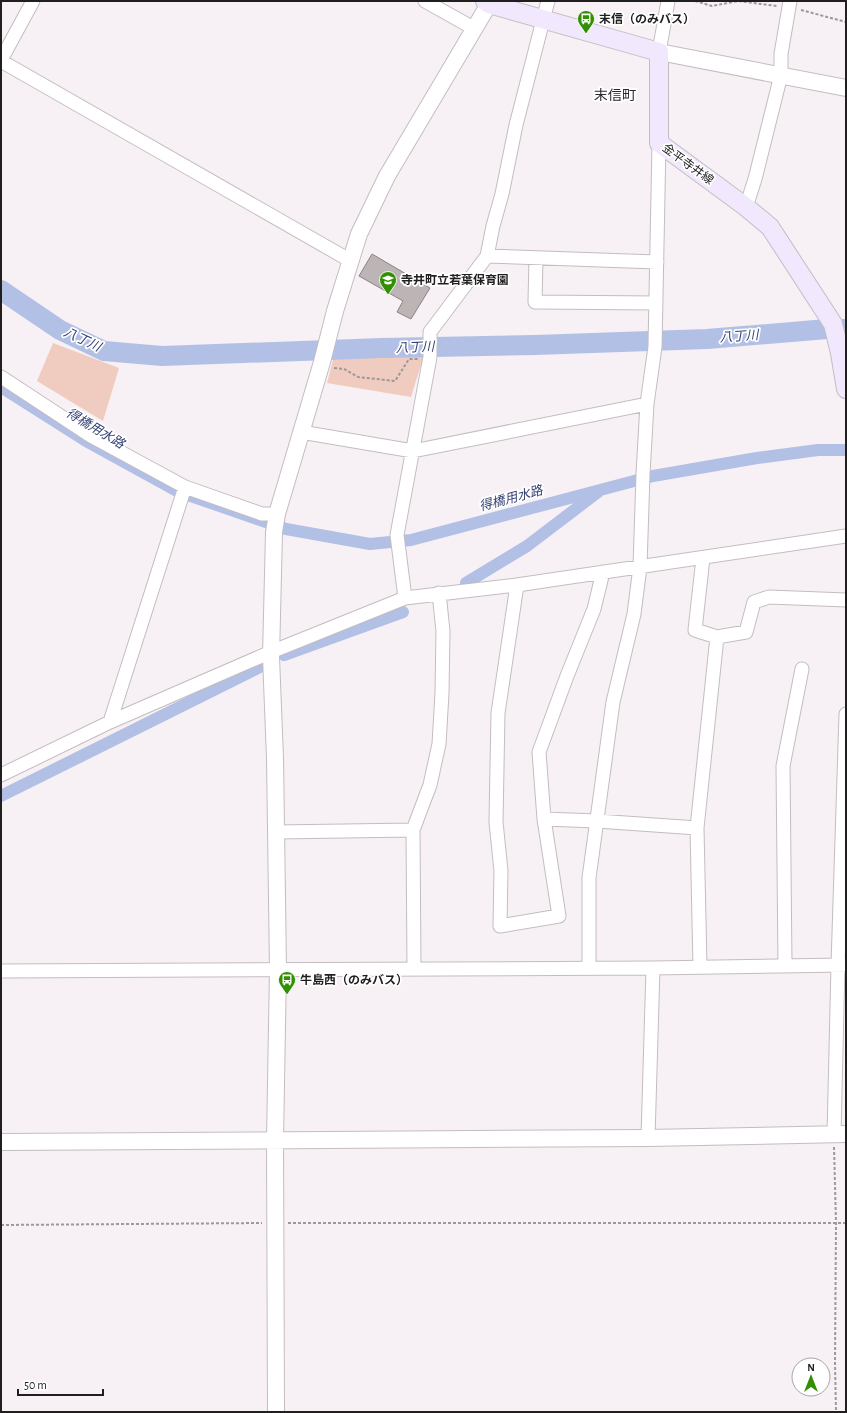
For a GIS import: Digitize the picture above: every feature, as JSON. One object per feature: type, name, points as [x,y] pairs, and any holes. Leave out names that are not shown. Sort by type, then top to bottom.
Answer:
[{"type":"main road","points":[[487,3],[659,52]]},
{"type":"main road","name":"金平寺井線","points":[[659,52],[659,143],[746,207],[770,227],[833,324],[846,389]]},
{"type":"street","points":[[32,1],[1,61],[351,261]]},
{"type":"street","points":[[425,1],[475,29]]},
{"type":"street","points":[[405,598],[397,534],[430,358],[430,332],[487,256],[493,226],[502,194],[516,125],[548,1]]},
{"type":"street","points":[[668,1],[659,52],[846,88]]},
{"type":"street","points":[[276,1412],[275,1140],[278,969],[276,758],[271,660],[276,522],[322,364],[335,311],[359,234],[387,176],[475,29],[487,3]]},
{"type":"street","points":[[746,207],[755,179],[781,75],[781,54],[790,4]]},
{"type":"street","points":[[589,967],[589,878],[613,702],[634,614],[640,567],[642,480],[647,404],[656,331],[659,143]]},
{"type":"street","points":[[487,256],[657,262]]},
{"type":"street","points":[[536,258],[534,302],[656,303]]},
{"type":"street","points":[[1,377],[91,436],[185,487],[262,514],[276,522]]},
{"type":"street","points":[[301,432],[413,451],[647,404]]},
{"type":"street","points":[[110,722],[185,487]]},
{"type":"street","points":[[1,775],[110,722],[271,660],[405,598],[517,585],[846,536]]},
{"type":"street","points":[[703,558],[695,630],[717,637],[746,632],[754,602],[769,597],[846,600]]},
{"type":"street","points":[[517,585],[498,713],[496,822],[501,870],[500,926],[559,916],[544,819],[539,752],[594,609],[603,572]]},
{"type":"street","points":[[414,969],[413,830],[430,785],[439,744],[443,631],[439,593]]},
{"type":"street","points":[[700,967],[697,828],[717,637]]},
{"type":"street","points":[[785,966],[783,766],[802,669]]},
{"type":"street","points":[[1,1142],[648,1138],[840,1134],[846,714]]},
{"type":"street","points":[[544,819],[697,828]]},
{"type":"street","points":[[276,832],[413,830]]},
{"type":"street","points":[[1,971],[589,967],[653,968],[842,965]]},
{"type":"street","points":[[648,1138],[653,968]]},
{"type":"path","points":[[695,1],[712,6],[738,1],[790,4],[846,22]]},
{"type":"path","points":[[322,364],[344,369],[358,377],[395,381],[410,359],[430,358]]},
{"type":"path","points":[[836,1412],[836,1223],[840,1134]]},
{"type":"path","points":[[1,1225],[276,1223],[846,1223]]},
{"type":"shaded area","points":[[53,343],[119,368],[103,421],[37,381]]},
{"type":"shaded area","points":[[424,355],[411,397],[327,383],[334,356]]},
{"type":"building","points":[[372,254],[430,288],[411,319],[397,312],[403,301],[359,276]]},
{"type":"waterway","name":"八丁川","points":[[1,290],[60,330],[104,351],[162,356],[707,339],[827,329],[846,329]]},
{"type":"waterway","name":"得橋用水路","points":[[1,387],[86,441],[177,491]]},
{"type":"waterway","name":"得橋用水路","points":[[188,495],[286,529],[370,544],[411,540],[653,476],[757,458],[818,450],[846,450]]},
{"type":"waterway","points":[[466,583],[527,546],[598,492]]},
{"type":"waterway","points":[[284,655],[403,612]]},
{"type":"waterway","points":[[1,796],[264,665]]},
{"type":"place","name":"末信（のみバス）","points":[[586,34]]},
{"type":"place","name":"寺井町立若葉保育園","points":[[388,295]]},
{"type":"place","name":"牛島西（のみバス）","points":[[287,995]]},
{"type":"district","name":"末信町","points":[[615,96]]}]
